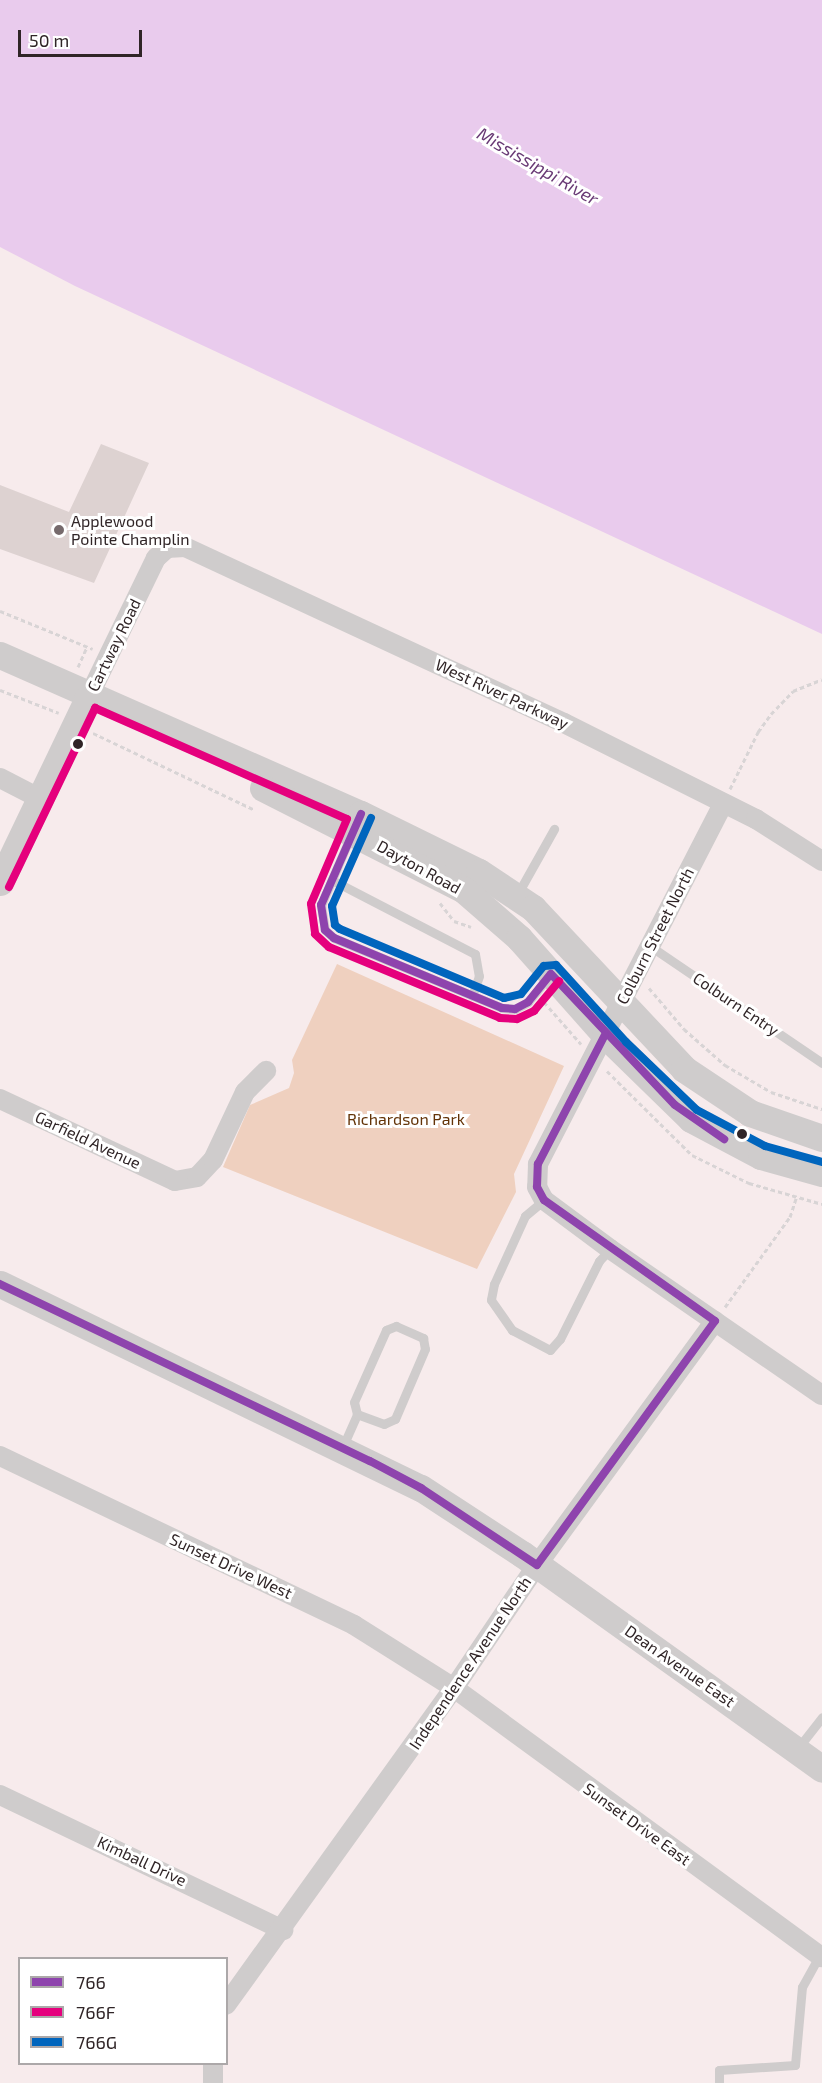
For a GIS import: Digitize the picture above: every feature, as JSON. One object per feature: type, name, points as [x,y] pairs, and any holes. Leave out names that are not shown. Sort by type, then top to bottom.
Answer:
[{"type":"main road","name":"Dayton Road","points":[[0,655],[90,694],[357,823],[479,872],[516,896],[577,952],[684,1069],[729,1101],[784,1128],[822,1138]]},
{"type":"main road","name":"Cartway Road","points":[[0,882],[90,694]]},
{"type":"main road","name":"Dayton Road","points":[[357,823],[464,890],[519,938],[605,1035],[675,1105],[707,1130],[761,1156],[822,1173]]},
{"type":"main road","name":"Dean Avenue East","points":[[0,1284],[421,1488],[537,1564],[822,1769]]},
{"type":"street","name":"Cartway Road","points":[[90,694],[156,558],[173,546]]},
{"type":"street","name":"West River Parkway","points":[[173,546],[197,551],[542,712],[723,804],[822,861]]},
{"type":"street","points":[[0,778],[39,798]]},
{"type":"street","name":"Colburn Street North","points":[[544,1200],[537,1187],[538,1164],[723,804]]},
{"type":"street","name":"Garfield Avenue","points":[[0,1100],[175,1181],[197,1176],[213,1160],[245,1092],[266,1071]]},
{"type":"street","points":[[544,1200],[610,1249],[822,1395]]},
{"type":"street","name":"Independence Avenue North","points":[[228,2002],[283,1930],[454,1688],[537,1564],[715,1321]]},
{"type":"street","name":"Sunset Drive West","points":[[0,1456],[354,1625],[454,1688]]},
{"type":"street","name":"Sunset Drive East","points":[[454,1688],[821,1956]]},
{"type":"street","name":"Kimball Drive","points":[[0,1795],[283,1930]]},
{"type":"street","points":[[213,2065],[213,2083]]},
{"type":"lane","points":[[357,823],[332,880],[320,916],[325,930],[334,938],[502,1008],[515,1009],[528,1002],[551,974]]},
{"type":"lane","points":[[516,896],[554,829]]},
{"type":"lane","points":[[332,880],[475,954],[479,976],[472,996]]},
{"type":"lane","name":"Colburn Entry","points":[[650,946],[822,1064]]},
{"type":"lane","points":[[544,1200],[525,1216],[494,1284],[491,1300],[512,1330],[550,1350],[560,1339],[593,1271],[610,1249]]},
{"type":"lane","points":[[342,1448],[357,1414],[354,1402],[386,1330],[396,1326],[423,1338],[425,1349],[395,1419],[384,1424],[357,1414]]},
{"type":"lane","points":[[796,1750],[822,1717]]},
{"type":"lane","points":[[719,2083],[719,2070],[795,2065],[802,1987],[821,1956]]},
{"type":"path","points":[[0,611],[109,655]]},
{"type":"path","points":[[723,804],[758,732],[771,714],[793,691],[822,679]]},
{"type":"path","points":[[0,690],[58,712]]},
{"type":"path","points":[[634,976],[725,1065],[771,1092],[822,1108]]},
{"type":"path","points":[[749,1184],[822,1203]]},
{"type":"path","points":[[715,1321],[790,1217],[796,1198]]},
{"type":"green space","name":"Richardson Park","points":[[337,964],[564,1066],[514,1174],[516,1192],[477,1269],[223,1167],[250,1105],[289,1088],[294,1073],[292,1060]]},
{"type":"water","name":"Mississippi River","points":[[0,0],[822,0],[822,634],[75,286],[0,247]]},
{"type":"building","name":"Applewood Pointe Champlin","points":[[101,444],[149,463],[94,583],[0,549],[0,485],[69,512]]},
{"type":"transit line","name":"766F","points":[[9,887],[95,708],[347,819],[311,904],[315,934],[329,947],[500,1018],[517,1019],[534,1011],[559,981]]},
{"type":"transit line","name":"766","points":[[361,814],[321,905],[325,930],[334,938],[502,1008],[515,1009],[528,1002],[551,974],[675,1105],[724,1139]]},
{"type":"transit line","name":"766G","points":[[371,818],[332,906],[335,925],[340,929],[504,998],[521,994],[544,966],[556,965],[626,1042],[697,1110],[765,1146],[822,1162]]},
{"type":"transit line","name":"766","points":[[0,1284],[370,1461],[421,1488],[537,1565],[715,1321],[544,1200],[537,1187],[538,1164],[605,1035]]},
{"type":"place","name":"Applewood Pointe Champlin","points":[[59,530]]}]
